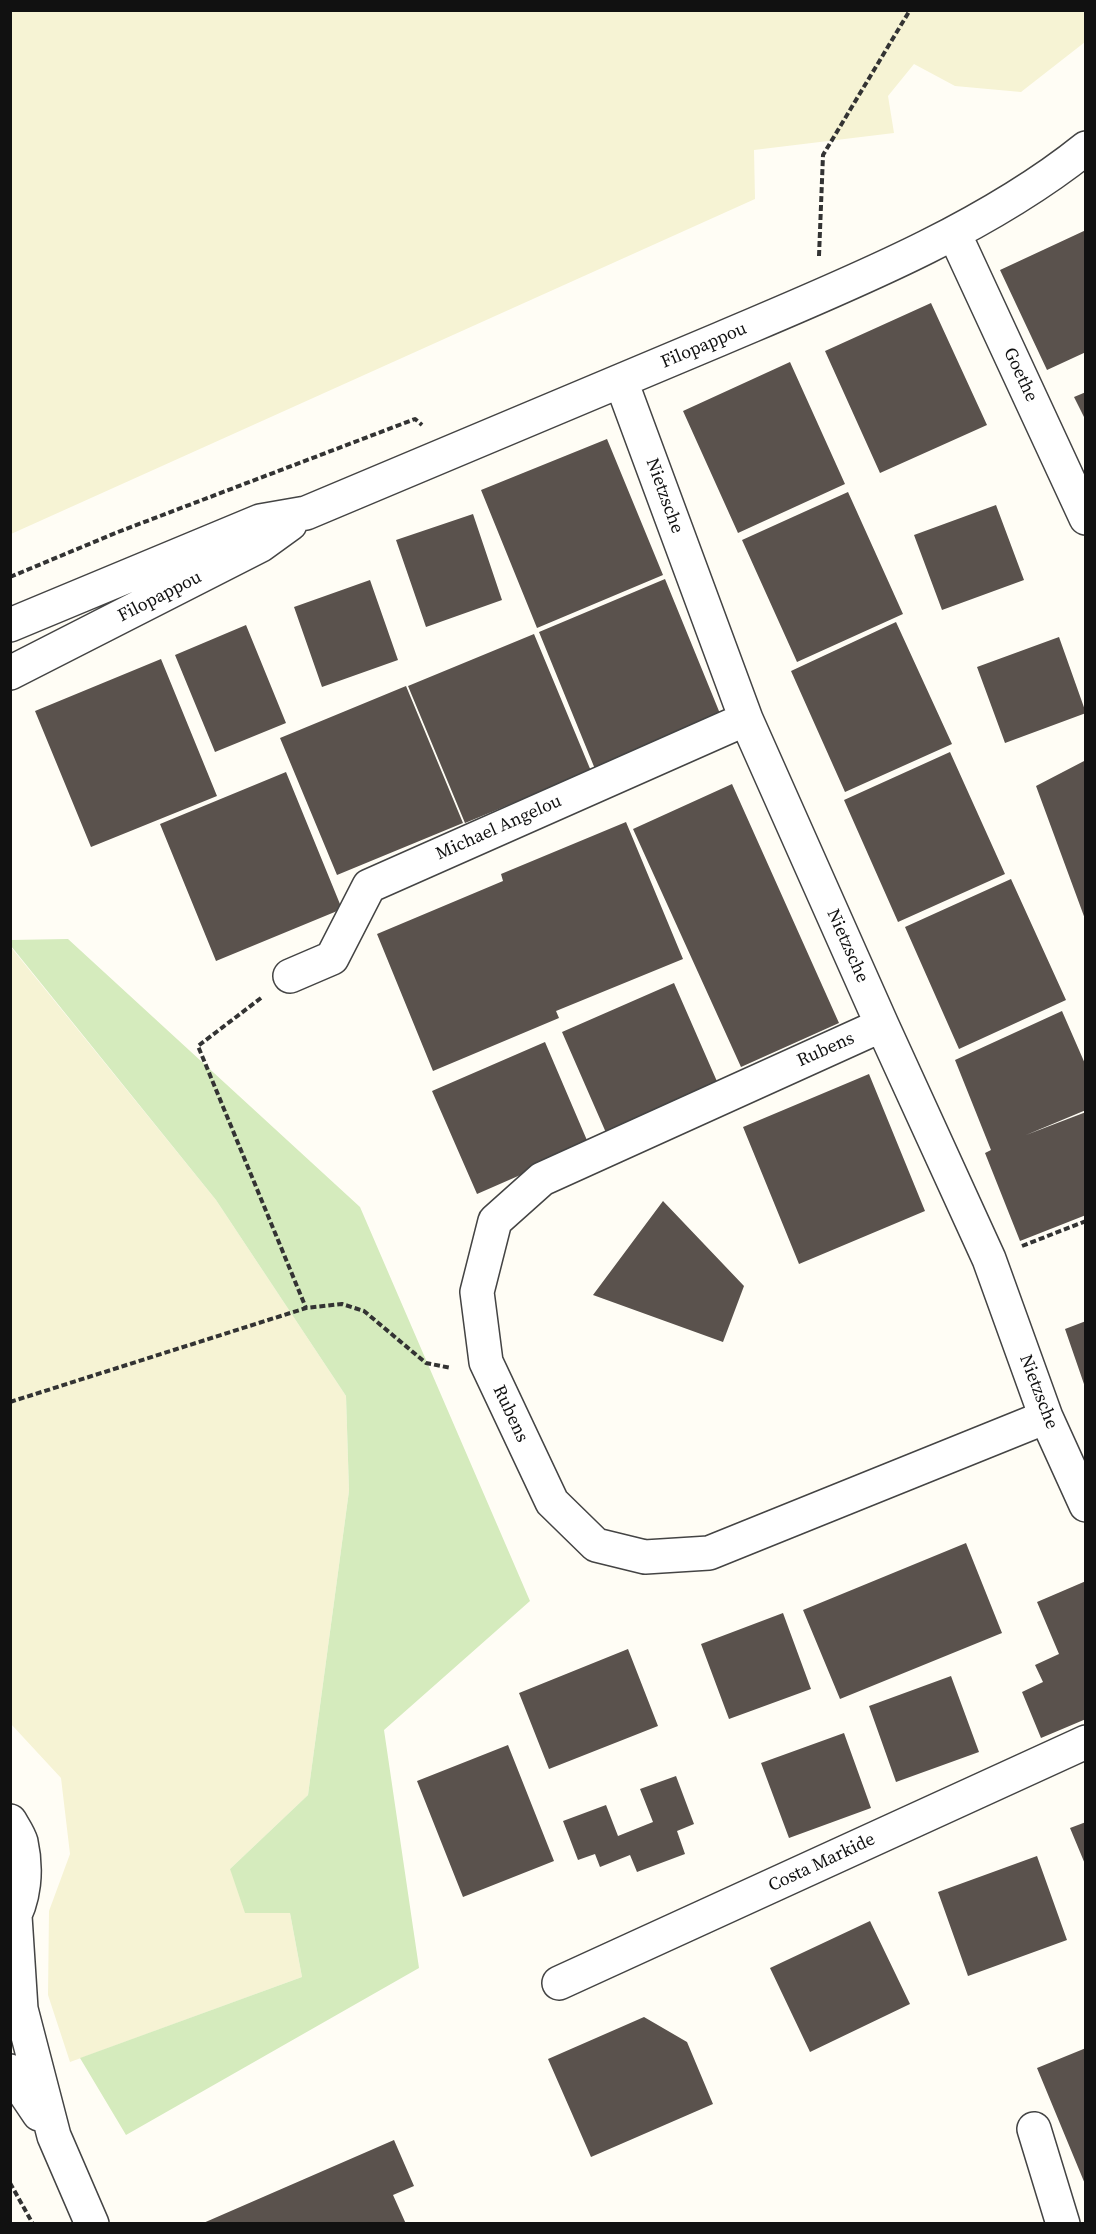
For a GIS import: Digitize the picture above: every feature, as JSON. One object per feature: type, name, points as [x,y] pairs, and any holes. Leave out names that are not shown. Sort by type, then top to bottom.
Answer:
[{"type":"street","name":"Filopappou","points":[[10,673],[261,545],[306,513],[817,298],[954,233],[1057,171],[1086,148]]},
{"type":"street","name":"Goethe","points":[[954,233],[1086,518]]},
{"type":"street","name":"Nietzsche","points":[[621,381],[746,719],[989,1258],[1046,1417],[1086,1505]]},
{"type":"street","name":"Filopappou","points":[[10,625],[260,521],[306,513]]},
{"type":"street","name":"Michael Angelou","points":[[290,976],[333,958],[369,886],[746,719]]},
{"type":"street","name":"Rubens","points":[[882,1025],[542,1179],[495,1221],[477,1292],[486,1362],[552,1502],[596,1545],[645,1557],[709,1553],[1046,1417]]},
{"type":"street","name":"Costa Markide","points":[[559,1983],[1086,1742]]},
{"type":"street","points":[[10,1821],[21,1840],[25,1879],[13,1920],[21,2009],[54,2136],[92,2223]]},
{"type":"street","points":[[10,2071],[54,2136]]},
{"type":"street","points":[[1034,2130],[1063,2223]]},
{"type":"path","points":[[817,298],[823,155],[909,10]]},
{"type":"path","points":[[10,577],[118,532],[415,419],[426,428]]},
{"type":"path","points":[[290,976],[198,1046],[306,1308]]},
{"type":"path","points":[[989,1258],[1086,1221]]},
{"type":"path","points":[[10,1402],[306,1308],[342,1304],[364,1311],[426,1363],[456,1369],[486,1362]]},
{"type":"path","points":[[10,2183],[33,2223]]},
{"type":"shaded area","points":[[1085,10],[1085,42],[1021,92],[955,86],[914,64],[888,96],[894,133],[754,150],[755,199],[11,534],[11,11]]},
{"type":"shaded area","points":[[10,946],[216,1200],[346,1396],[349,1491],[308,1795],[230,1869],[290,1913],[302,1977],[70,2062],[48,1995],[49,1911],[70,1854],[61,1778],[11,1724]]},
{"type":"green space","points":[[68,939],[360,1207],[530,1601],[384,1730],[419,1968],[126,2135],[80,2058],[302,1977],[290,1913],[245,1913],[230,1869],[308,1795],[349,1491],[346,1396],[216,1200],[11,946],[11,940]]},
{"type":"building","points":[[1086,230],[1086,352],[1047,370],[1000,270]]},
{"type":"building","points":[[931,303],[987,425],[880,473],[825,351]]},
{"type":"building","points":[[790,362],[845,484],[738,533],[683,411]]},
{"type":"building","points":[[1086,392],[1086,421],[1074,397]]},
{"type":"building","points":[[607,439],[663,575],[537,628],[481,490]]},
{"type":"building","points":[[848,492],[903,614],[797,662],[742,540]]},
{"type":"building","points":[[996,505],[1024,580],[942,610],[914,535]]},
{"type":"building","points":[[473,514],[502,600],[426,627],[396,540]]},
{"type":"building","points":[[665,579],[721,716],[595,769],[539,632]]},
{"type":"building","points":[[370,580],[398,660],[322,687],[294,607]]},
{"type":"building","points":[[896,622],[952,744],[845,792],[791,671]]},
{"type":"building","points":[[246,625],[286,723],[215,752],[175,655]]},
{"type":"building","points":[[534,634],[591,771],[465,823],[408,686]]},
{"type":"building","points":[[1059,637],[1086,713],[1005,743],[977,667]]},
{"type":"building","points":[[161,659],[217,796],[91,847],[35,711]]},
{"type":"building","points":[[406,686],[463,823],[337,875],[280,738]]},
{"type":"building","points":[[950,752],[1005,874],[898,922],[844,800]]},
{"type":"building","points":[[1086,760],[1086,919],[1085,919],[1036,786]]},
{"type":"building","points":[[286,772],[342,909],[216,961],[160,824]]},
{"type":"building","points":[[732,784],[839,1023],[741,1067],[633,829]]},
{"type":"building","points":[[626,822],[683,959],[556,1011],[559,1018],[433,1071],[377,934],[503,881],[501,874]]},
{"type":"building","points":[[1011,879],[1066,1000],[959,1049],[905,927]]},
{"type":"building","points":[[674,983],[719,1086],[607,1135],[562,1032]]},
{"type":"building","points":[[1062,1011],[1086,1066],[1086,1110],[1026,1135],[1086,1112],[1086,1215],[1020,1241],[985,1153],[991,1150],[955,1060]]},
{"type":"building","points":[[545,1042],[589,1145],[477,1194],[432,1091]]},
{"type":"building","points":[[869,1074],[925,1211],[799,1264],[743,1127]]},
{"type":"building","points":[[663,1201],[744,1286],[723,1342],[593,1295]]},
{"type":"building","points":[[1086,1321],[1086,1386],[1085,1387],[1065,1329]]},
{"type":"building","points":[[966,1543],[1002,1633],[840,1699],[803,1610]]},
{"type":"building","points":[[1086,1581],[1086,1719],[1041,1738],[1022,1692],[1043,1682],[1035,1665],[1059,1654],[1037,1602]]},
{"type":"building","points":[[783,1613],[811,1689],[729,1719],[701,1644]]},
{"type":"building","points":[[628,1649],[658,1726],[549,1769],[519,1693]]},
{"type":"building","points":[[951,1676],[979,1752],[896,1782],[869,1706]]},
{"type":"building","points":[[844,1733],[871,1808],[789,1838],[761,1763]]},
{"type":"building","points":[[508,1745],[554,1861],[463,1897],[417,1781]]},
{"type":"building","points":[[676,1776],[694,1824],[677,1831],[685,1854],[637,1872],[630,1855],[600,1867],[595,1854],[578,1860],[563,1821],[606,1805],[618,1836],[653,1822],[640,1789]]},
{"type":"building","points":[[1086,1822],[1086,1864],[1085,1864],[1070,1828]]},
{"type":"building","points":[[1037,1856],[1067,1940],[968,1976],[938,1892]]},
{"type":"building","points":[[870,1921],[910,2004],[810,2052],[770,1968]]},
{"type":"building","points":[[644,2017],[687,2042],[713,2104],[591,2157],[548,2059]]},
{"type":"building","points":[[1086,2048],[1086,2184],[1085,2184],[1037,2068]]},
{"type":"building","points":[[394,2140],[414,2186],[393,2195],[406,2224],[201,2224]]}]
